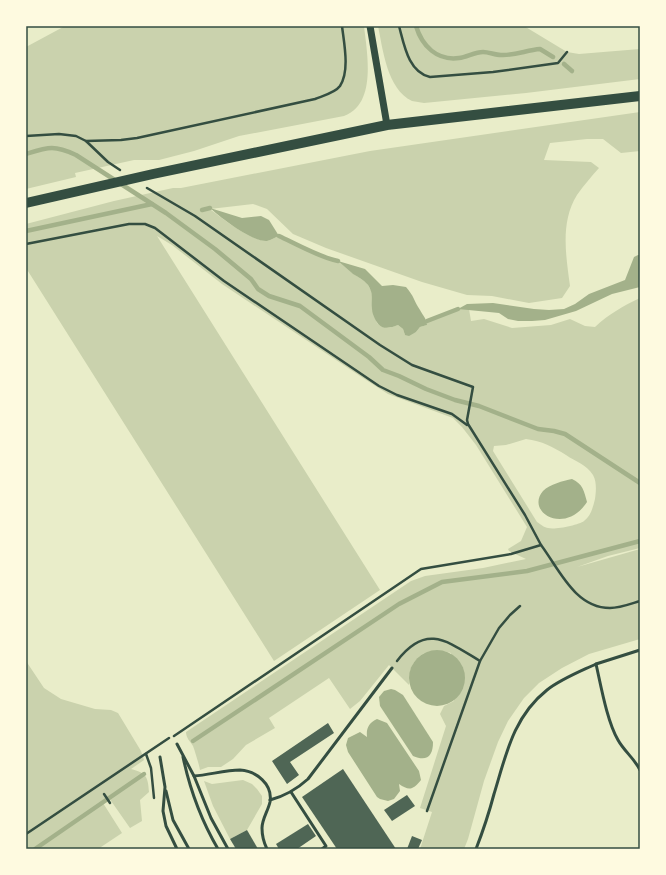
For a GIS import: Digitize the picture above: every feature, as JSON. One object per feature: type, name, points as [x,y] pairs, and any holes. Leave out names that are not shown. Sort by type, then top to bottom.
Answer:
[{"type":"main road","points":[[26,203],[153,174],[387,125],[640,96]]},
{"type":"street","points":[[370,26],[387,125]]},
{"type":"lane","points":[[476,849],[514,732],[520,720],[537,699],[552,687],[596,664],[640,650]]},
{"type":"lane","points":[[596,664],[612,728],[618,740],[636,761],[640,770]]},
{"type":"lane","points":[[270,800],[292,792],[308,779],[392,668]]},
{"type":"lane","points":[[177,744],[194,776],[211,818],[228,849]]},
{"type":"lane","points":[[182,753],[186,775],[197,806],[218,849]]},
{"type":"lane","points":[[160,757],[173,820],[188,849]]},
{"type":"lane","points":[[194,776],[240,770],[255,773],[267,786],[270,800],[262,827],[267,849]]},
{"type":"lane","points":[[165,787],[163,811],[166,826],[177,849]]},
{"type":"lane","points":[[292,792],[326,846],[322,849]]},
{"type":"path","points":[[86,141],[137,138],[314,99],[333,91],[340,86],[344,72],[345,59],[342,26]]},
{"type":"path","points":[[399,26],[405,49],[415,69],[430,77],[493,72],[558,63],[567,52]]},
{"type":"path","points":[[26,136],[68,134],[76,136],[86,141],[108,162],[121,170]]},
{"type":"path","points":[[141,184],[195,216],[380,345],[412,365],[472,386],[474,389],[467,420],[470,428]]},
{"type":"path","points":[[26,244],[129,224],[146,224],[155,228],[224,281],[379,386],[397,395],[452,414],[465,422],[521,509],[541,546],[571,589],[581,598],[594,605],[606,608],[615,608],[640,601]]},
{"type":"path","points":[[27,832],[421,569],[511,554],[541,546]]},
{"type":"path","points":[[427,810],[480,661],[499,628],[520,606]]},
{"type":"path","points":[[392,668],[413,644],[433,638],[452,644],[480,661]]},
{"type":"path","points":[[153,788],[164,792]]},
{"type":"path","points":[[104,794],[110,803]]},
{"type":"shaded area","points":[[65,26],[364,26],[368,63],[366,89],[361,101],[354,110],[344,116],[239,136],[194,151],[159,160],[134,160],[75,173],[76,177],[26,189],[26,47]]},
{"type":"shaded area","points":[[378,26],[524,26],[567,52],[579,54],[640,49],[640,79],[526,93],[424,103],[412,101],[397,88],[392,78],[384,57]]},
{"type":"shaded area","points":[[640,112],[640,151],[621,153],[603,139],[587,139],[550,143],[544,160],[591,162],[599,168],[577,195],[568,216],[566,228],[566,251],[570,286],[562,298],[529,303],[492,296],[467,295],[422,282],[326,248],[293,234],[267,209],[253,204],[210,209],[237,229],[254,238],[267,241],[279,236],[327,259],[338,261],[366,282],[371,290],[373,300],[372,309],[377,323],[382,327],[389,328],[398,325],[403,329],[405,335],[416,332],[420,327],[427,325],[427,321],[458,309],[469,309],[471,321],[484,319],[512,328],[551,325],[570,319],[585,326],[595,327],[616,311],[640,298],[640,548],[608,556],[577,567],[640,549],[640,639],[589,654],[562,668],[539,683],[524,698],[508,721],[498,742],[484,781],[464,849],[420,849],[432,812],[420,808],[446,726],[440,714],[444,706],[454,701],[451,653],[433,651],[426,652],[420,656],[411,667],[409,685],[389,665],[360,701],[350,709],[329,678],[269,718],[275,728],[246,745],[233,759],[221,767],[208,767],[200,770],[194,748],[187,738],[186,732],[411,581],[425,576],[483,568],[526,559],[509,551],[508,549],[521,541],[527,527],[476,445],[453,418],[388,394],[222,284],[172,245],[157,236],[380,590],[274,661],[26,268],[26,224],[114,201],[173,188],[181,188],[370,151]],"holes":[[[526,439],[557,449],[584,466],[593,475],[596,484],[595,499],[590,514],[581,523],[561,528],[551,528],[545,527],[537,522],[493,451],[494,446],[506,445]]]},
{"type":"shaded area","points":[[210,208],[242,218],[261,216],[269,220],[279,236],[267,241],[253,238],[221,218]]},
{"type":"shaded area","points":[[640,255],[640,287],[612,294],[576,311],[545,320],[518,321],[508,319],[499,313],[458,309],[467,304],[493,303],[534,309],[564,309],[575,304],[589,294],[625,280],[634,257]]},
{"type":"shaded area","points":[[338,261],[365,269],[382,286],[393,285],[406,287],[426,319],[427,325],[420,327],[416,332],[409,336],[405,335],[403,329],[398,325],[388,328],[380,326],[373,314],[372,294],[370,288],[363,280],[353,274]]},
{"type":"shaded area","points":[[572,479],[581,486],[587,502],[578,512],[568,518],[559,519],[550,517],[543,513],[539,506],[539,499],[543,491],[553,485]]},
{"type":"shaded area","points":[[437,650],[448,652],[457,658],[463,667],[465,678],[463,689],[457,698],[448,704],[437,706],[426,704],[417,698],[411,689],[409,678],[411,667],[417,658],[426,652]]},
{"type":"shaded area","points":[[26,661],[44,688],[61,699],[95,709],[111,710],[118,713],[141,751],[144,760],[131,769],[143,774],[148,782],[149,792],[140,800],[142,821],[130,828],[109,798],[103,803],[122,833],[98,849],[26,849]]},
{"type":"shaded area","points":[[391,689],[403,695],[433,742],[432,751],[425,758],[413,756],[380,706],[379,697],[384,691]]},
{"type":"shaded area","points":[[377,719],[387,723],[419,771],[421,780],[413,788],[406,788],[399,784],[400,791],[394,799],[388,801],[377,797],[348,752],[346,745],[348,738],[360,732],[367,737],[369,726]]},
{"type":"shaded area","points":[[243,780],[252,784],[257,789],[262,796],[262,804],[247,830],[230,839],[213,806],[204,781],[212,784]]},
{"type":"building","points":[[328,723],[334,733],[290,762],[299,775],[287,784],[272,761]]},
{"type":"building","points":[[343,769],[396,849],[337,849],[302,797]]},
{"type":"building","points":[[407,795],[415,806],[392,821],[384,810]]},
{"type":"building","points":[[308,824],[316,836],[297,849],[279,849],[276,844]]},
{"type":"building","points":[[247,830],[258,849],[236,849],[230,839]]},
{"type":"building","points":[[412,836],[422,840],[418,849],[407,849]]},
{"type":"waterway","points":[[416,26],[426,46],[444,57],[459,58],[483,52],[506,55],[540,49],[553,57]]},
{"type":"waterway","points":[[564,64],[572,71]]},
{"type":"waterway","points":[[26,154],[40,150],[57,148],[76,155],[166,213],[215,249],[251,279],[258,289],[269,296],[300,306],[369,357],[383,370],[455,400],[479,406],[538,429],[565,434],[640,483]]},
{"type":"waterway","points":[[26,231],[152,204]]},
{"type":"waterway","points":[[202,210],[210,208]]},
{"type":"waterway","points":[[279,236],[316,254],[338,261]]},
{"type":"waterway","points":[[427,321],[458,309]]},
{"type":"waterway","points":[[193,741],[399,604],[442,582],[527,571],[640,541]]},
{"type":"waterway","points":[[35,849],[144,774]]}]
